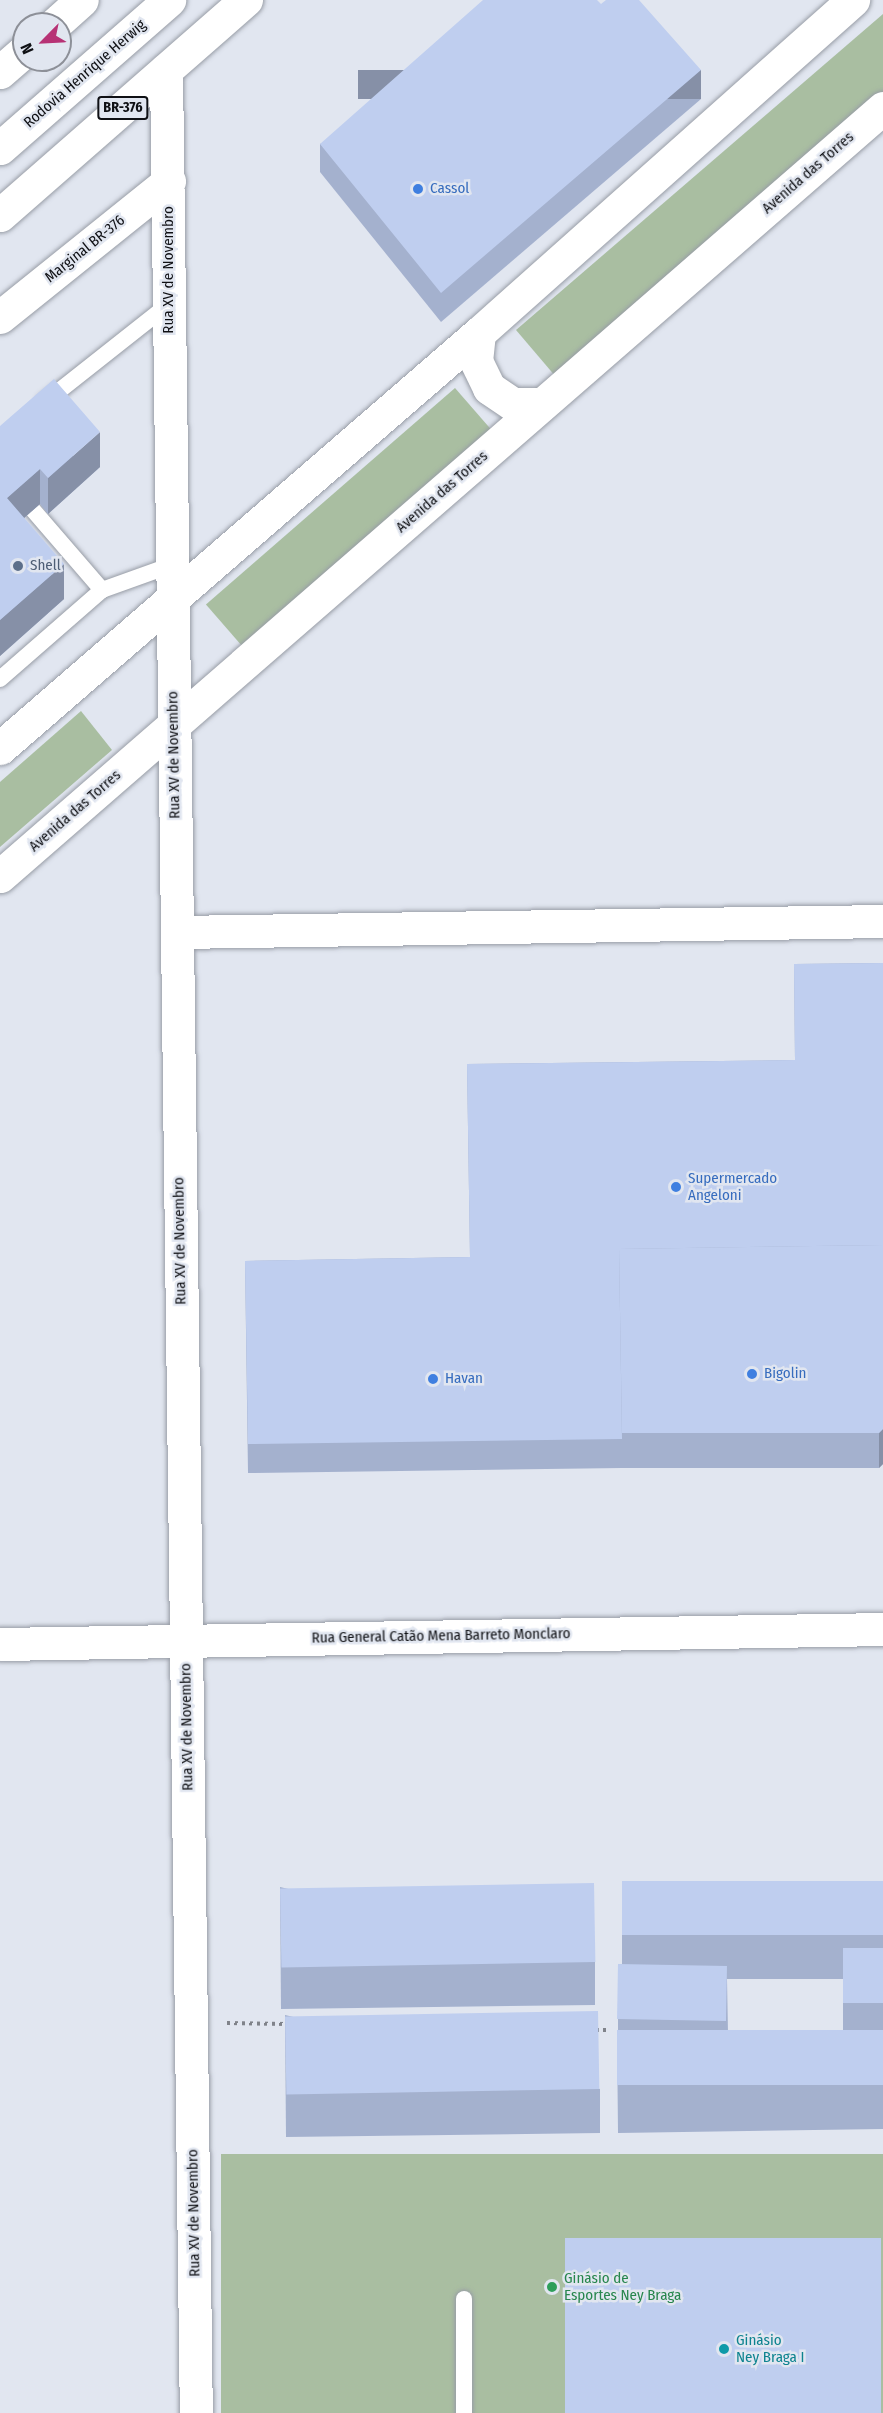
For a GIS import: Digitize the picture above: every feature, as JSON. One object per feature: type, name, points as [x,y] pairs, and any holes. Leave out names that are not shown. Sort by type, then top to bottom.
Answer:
[{"type":"main road","points":[[68,12],[82,0]]},
{"type":"main road","name":"Rodovia Henrique Herwig","points":[[0,148],[169,0]]},
{"type":"main road","name":"BR-376","points":[[0,215],[246,0]]},
{"type":"main road","points":[[2,743],[172,581],[479,333],[853,0]]},
{"type":"main road","points":[[0,72],[12,62]]},
{"type":"main road","name":"Rua XV de Novembro","points":[[166,70],[196,2413]]},
{"type":"main road","name":"Avenida das Torres","points":[[0,876],[883,108]]},
{"type":"main road","name":"Marginal BR-376","points":[[0,317],[169,181]]},
{"type":"main road","points":[[479,333],[476,361],[489,388],[513,404],[542,404]]},
{"type":"main road","points":[[177,932],[883,921]]},
{"type":"main road","name":"Rua General Catão Mena Barreto Monclaro","points":[[0,1644],[883,1629]]},
{"type":"lane","points":[[28,416],[169,304]]},
{"type":"lane","points":[[33,510],[102,590]]},
{"type":"lane","points":[[0,679],[102,590],[172,581]]},
{"type":"lane","points":[[464,2299],[464,2413]]},
{"type":"path","points":[[217,2023],[300,2025]]},
{"type":"path","points":[[584,2030],[608,2030]]},
{"type":"green space","points":[[883,14],[883,92],[556,377],[516,330]]},
{"type":"green space","points":[[455,388],[492,431],[243,648],[206,604]]},
{"type":"green space","points":[[81,711],[112,750],[0,847],[0,782]]},
{"type":"green space","name":"Ginásio de Esportes Ney Braga","points":[[221,2154],[883,2154],[883,2413],[221,2413]]},
{"type":"building","points":[[483,0],[597,0],[601,4],[606,0],[639,0],[701,70],[441,293],[320,144]]},
{"type":"building","points":[[54,379],[100,432],[48,478],[40,469],[7,498],[64,564],[0,620],[0,426]]},
{"type":"building","points":[[883,963],[883,1245],[619,1249],[622,1439],[248,1444],[245,1261],[470,1257],[467,1064],[795,1060],[794,964]]},
{"type":"building","name":"Bigolin","points":[[883,1245],[883,1429],[879,1433],[622,1433],[619,1249]]},
{"type":"building","points":[[622,1881],[883,1881],[883,1935],[622,1935]]},
{"type":"building","points":[[594,1883],[595,1962],[281,1967],[280,1888]]},
{"type":"building","points":[[843,1948],[883,1948],[883,2003],[843,2003]]},
{"type":"building","points":[[618,1964],[727,1966],[726,2021],[617,2019]]},
{"type":"building","points":[[598,2011],[599,2089],[286,2094],[285,2016]]},
{"type":"building","points":[[617,2030],[883,2030],[883,2085],[617,2085]]},
{"type":"building","name":"Ginásio Ney Braga I","points":[[565,2238],[881,2238],[881,2413],[565,2413]]},
{"type":"place","name":"Cassol","points":[[418,189]]},
{"type":"place","name":"Shell","points":[[18,566]]},
{"type":"place","name":"Supermercado Angeloni","points":[[676,1187]]},
{"type":"place","name":"Bigolin","points":[[752,1374]]},
{"type":"place","name":"Havan","points":[[433,1379]]},
{"type":"place","name":"Ginásio de Esportes Ney Braga","points":[[552,2287]]},
{"type":"place","name":"Ginásio Ney Braga I","points":[[724,2349]]}]
